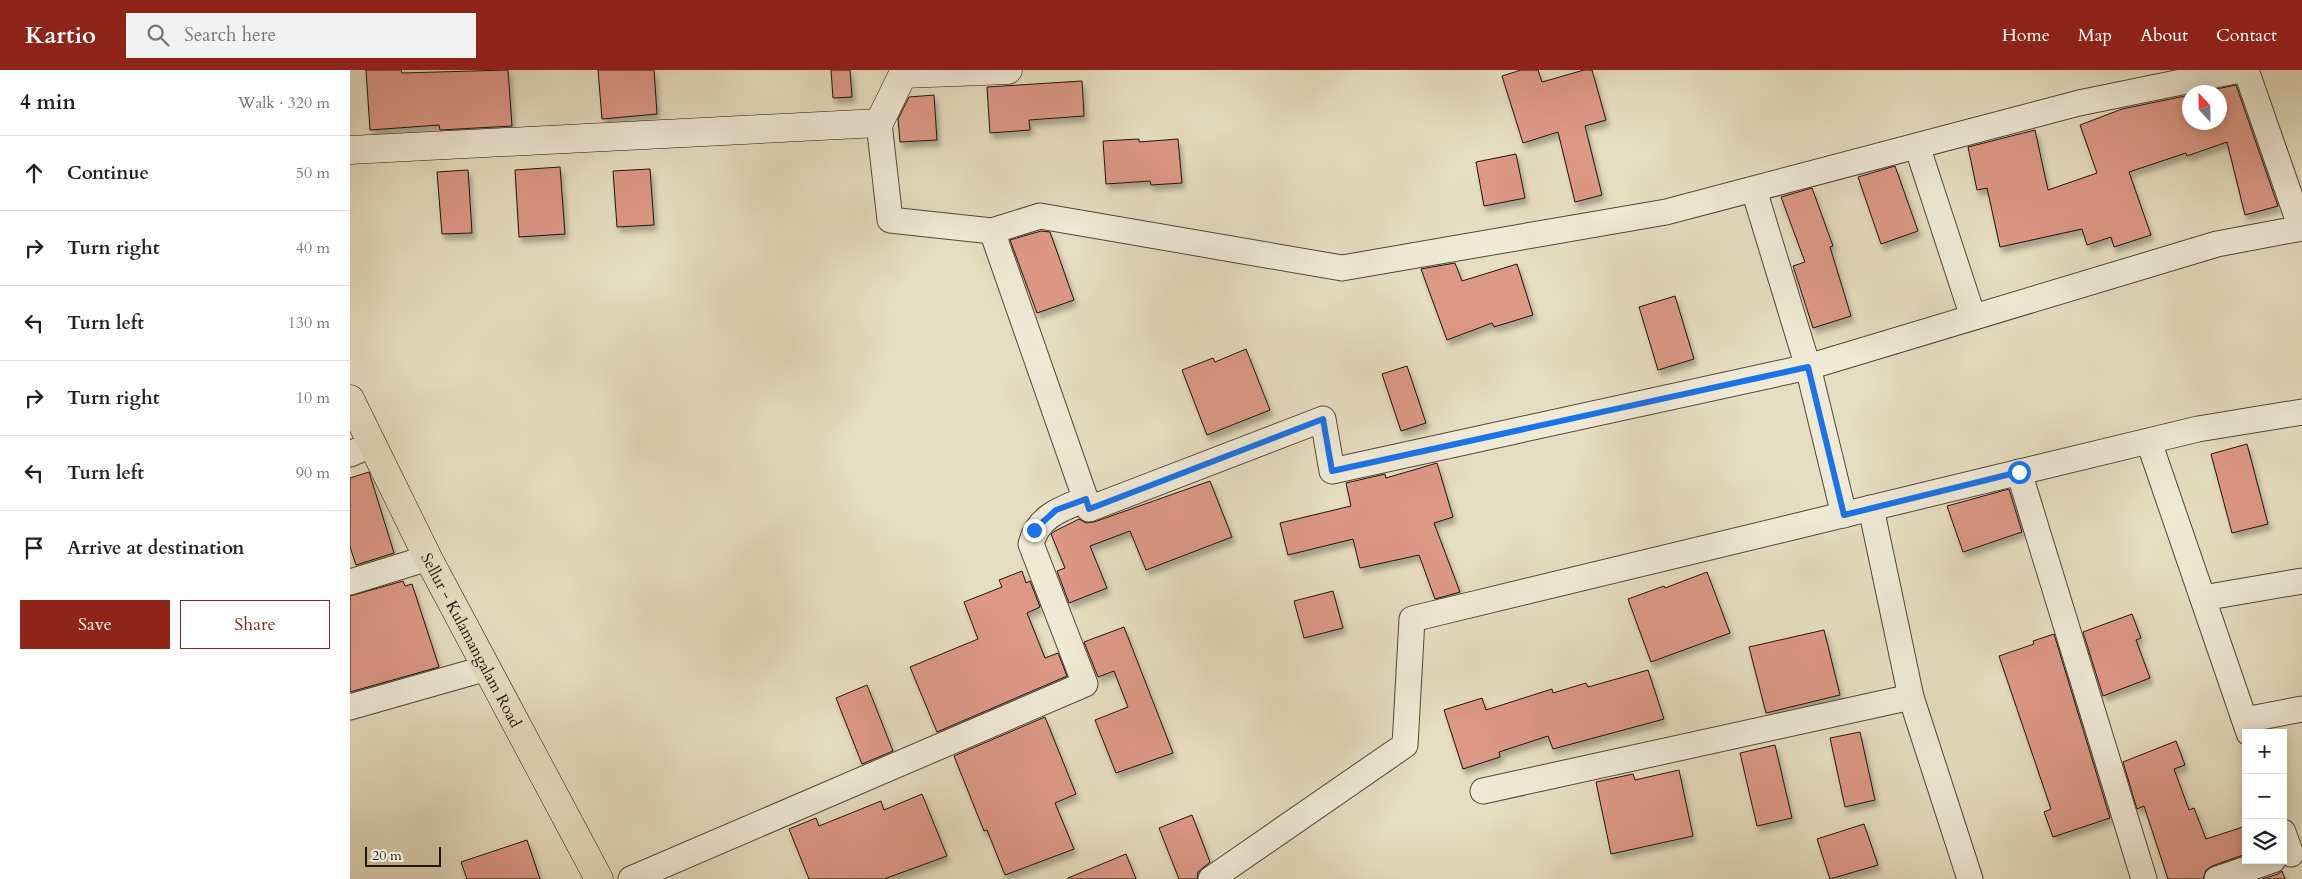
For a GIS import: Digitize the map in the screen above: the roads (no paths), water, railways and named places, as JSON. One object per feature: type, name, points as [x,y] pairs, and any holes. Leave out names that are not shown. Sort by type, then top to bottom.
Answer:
[{"type":"main road","name":"Sellur - Kulamangalam Road","points":[[350,399],[362,449],[428,558],[599,879]]},
{"type":"street","points":[[1008,70],[903,74],[879,123],[890,220],[992,231],[1040,216],[1342,268],[1666,212],[2079,102],[2240,70]]},
{"type":"street","points":[[992,231],[1089,509],[1323,419],[1332,471],[1808,367],[2217,244],[2301,228],[2246,70]]},
{"type":"street","points":[[350,150],[879,123]]},
{"type":"street","points":[[1917,146],[1973,316]]},
{"type":"street","points":[[1754,190],[1808,367],[1844,515]]},
{"type":"street","points":[[1211,879],[1405,745],[1412,619],[2198,430],[2302,412]]},
{"type":"street","points":[[2149,442],[2247,726],[2302,709]]},
{"type":"street","points":[[2019,472],[2144,879]]},
{"type":"street","points":[[631,879],[1086,684],[1031,544],[1034,530],[1056,510],[1086,499]]},
{"type":"street","points":[[1871,508],[1911,697],[1970,879]]},
{"type":"street","points":[[350,582],[428,558]]},
{"type":"street","points":[[2203,598],[2302,580]]},
{"type":"street","points":[[350,707],[487,668]]},
{"type":"street","points":[[1483,791],[1911,697]]},
{"type":"street","points":[[2217,879],[2254,864]]}]
